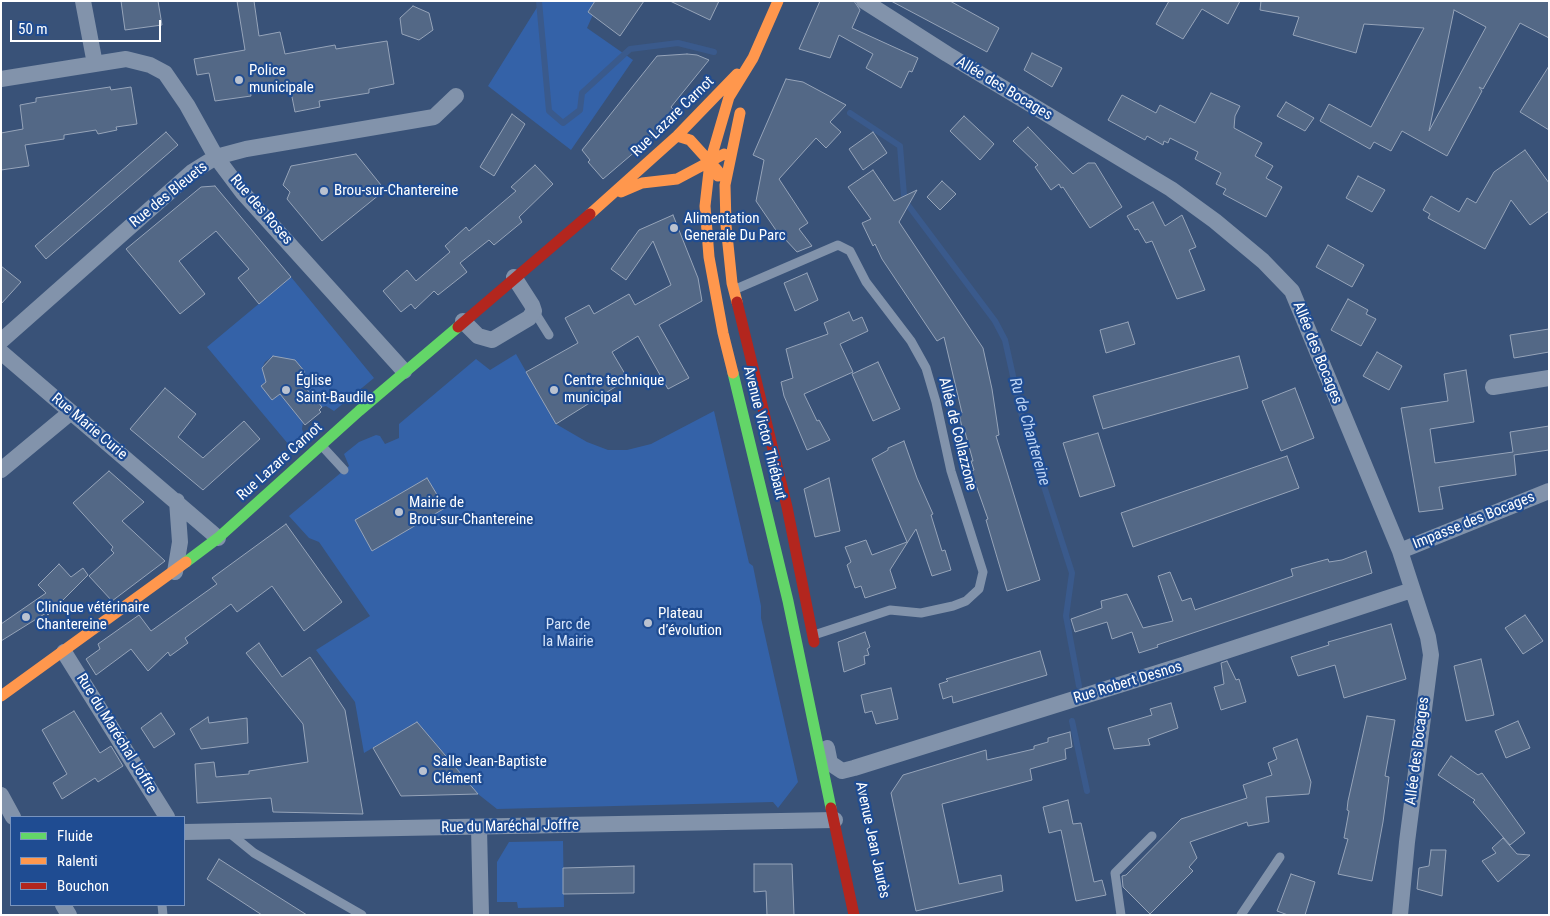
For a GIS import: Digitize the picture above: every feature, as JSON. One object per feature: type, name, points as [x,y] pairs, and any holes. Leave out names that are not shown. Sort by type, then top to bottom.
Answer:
[{"type":"main road","name":"Avenue Victor Thiébaut","points":[[778,1],[752,58],[728,98],[710,162],[704,206],[709,257],[724,333],[752,443],[835,820]]},
{"type":"main road","name":"Avenue Victor Thiébaut","points":[[752,58],[725,185],[726,225],[733,287],[787,507],[806,594],[816,655]]},
{"type":"main road","name":"Rue Lazare Carnot","points":[[1,696],[175,572],[218,538],[321,444],[612,195],[677,136],[752,58]]},
{"type":"main road","points":[[677,136],[690,140],[718,171],[715,210],[716,238],[721,277],[733,287]]},
{"type":"main road","name":"Rue Lazare Carnot","points":[[612,195],[642,183],[684,186],[710,162],[732,149]]},
{"type":"main road","points":[[684,186],[704,206]]},
{"type":"main road","points":[[836,742],[843,776]]},
{"type":"main road","points":[[835,820],[854,915]]},
{"type":"street","points":[[83,1],[95,64]]},
{"type":"street","name":"Allée des Bocages","points":[[864,1],[961,63],[1171,189],[1215,221],[1282,279],[1297,301],[1357,450],[1376,489],[1400,551],[1428,637],[1431,655],[1408,831],[1400,915]]},
{"type":"street","name":"Rue des Roses","points":[[1,80],[126,59],[150,65],[165,73],[187,105],[216,158],[404,372]]},
{"type":"street","name":"Rue des Bleuets","points":[[1,341],[192,172],[216,158],[246,149],[434,117],[456,96]]},
{"type":"street","points":[[463,321],[478,336],[492,340],[529,318],[534,311],[528,297],[514,277]]},
{"type":"street","name":"Rue Marie Curie","points":[[1,352],[218,538]]},
{"type":"street","points":[[1493,387],[1549,378]]},
{"type":"street","points":[[1,470],[71,412]]},
{"type":"street","name":"Impasse des Bocages","points":[[1400,551],[1549,491]]},
{"type":"street","points":[[175,572],[180,542],[176,501]]},
{"type":"street","name":"Rue Robert Desnos","points":[[843,776],[1412,590]]},
{"type":"street","points":[[788,601],[797,607],[802,628],[812,635]]},
{"type":"street","name":"Rue du Maréchal Joffre","points":[[64,652],[166,816]]},
{"type":"street","points":[[818,739],[827,746],[830,763],[843,776]]},
{"type":"street","points":[[1,795],[12,816]]},
{"type":"street","name":"Rue du Maréchal Joffre","points":[[185,832],[835,820]]},
{"type":"street","points":[[479,828],[480,915]]},
{"type":"lane","name":"Allée de Collazzone","points":[[733,287],[759,280],[838,245],[850,251],[866,282],[911,341],[926,368],[936,402],[951,471],[983,572],[979,590],[966,600],[953,606],[921,613],[890,610],[812,635]]},
{"type":"lane","points":[[716,294],[733,287]]},
{"type":"lane","points":[[534,311],[549,335]]},
{"type":"lane","points":[[321,444],[344,470]]},
{"type":"lane","points":[[227,831],[254,853],[362,915]]},
{"type":"lane","points":[[1121,915],[1115,873],[1152,836]]},
{"type":"lane","points":[[1241,915],[1280,857]]},
{"type":"green space","points":[[541,1],[599,1],[587,28],[633,60],[571,150],[488,86]]},
{"type":"green space","points":[[291,277],[374,378],[334,411],[326,406],[322,407],[298,379],[305,372],[295,360],[288,365],[273,356],[265,362],[262,368],[268,380],[261,386],[272,400],[280,394],[303,422],[302,429],[306,439],[294,451],[207,347]]},
{"type":"green space","name":"Parc de la Mairie","points":[[516,354],[556,424],[587,442],[608,450],[627,450],[651,444],[714,411],[749,563],[753,566],[761,606],[761,618],[798,782],[778,808],[773,802],[497,809],[478,794],[417,722],[364,753],[355,702],[316,650],[370,616],[319,542],[309,538],[289,516],[349,466],[344,454],[359,442],[376,435],[380,436],[385,444],[399,438],[399,424],[476,359],[490,370]]},
{"type":"green space","points":[[563,841],[564,907],[518,908],[517,902],[497,902],[497,862],[509,842]]},
{"type":"building","points":[[121,1],[158,1],[162,25],[125,30]]},
{"type":"building","points":[[237,1],[254,1],[259,36],[280,32],[285,54],[335,45],[336,49],[387,41],[394,84],[369,89],[369,93],[319,101],[320,107],[295,112],[289,82],[250,88],[251,96],[215,101],[209,73],[197,75],[194,59],[245,50]]},
{"type":"building","points":[[595,1],[644,1],[620,36],[588,12]]},
{"type":"building","points":[[670,1],[719,1],[710,20]]},
{"type":"building","points":[[820,1],[854,1],[860,10],[852,28],[918,58],[912,72],[909,71],[901,88],[866,68],[873,54],[839,35],[830,58],[799,49]]},
{"type":"building","points":[[891,1],[950,1],[999,28],[987,52]]},
{"type":"building","points":[[1169,1],[1240,1],[1228,24],[1202,9],[1183,39],[1156,24]]},
{"type":"building","points":[[1261,1],[1549,1],[1549,38],[1520,23],[1483,89],[1479,87],[1482,91],[1447,156],[1402,131],[1391,151],[1374,142],[1370,149],[1320,121],[1329,104],[1371,127],[1424,28],[1364,24],[1356,53],[1293,35],[1299,17],[1260,10]],"holes":[[[1454,10],[1486,27],[1429,131]]]},
{"type":"building","points":[[413,6],[429,13],[433,30],[419,40],[402,34],[400,18]]},
{"type":"building","points":[[1032,53],[1062,68],[1052,87],[1024,70]]},
{"type":"building","points":[[697,55],[709,60],[671,107],[678,115],[603,179],[588,162],[590,160],[582,150],[657,56]]},
{"type":"building","points":[[1549,66],[1549,130],[1520,112]]},
{"type":"building","points":[[786,79],[803,82],[846,105],[830,122],[841,132],[826,148],[816,138],[779,179],[808,223],[799,229],[812,246],[797,252],[784,238],[782,239],[756,201],[764,160],[753,155]]},
{"type":"building","points":[[110,87],[111,90],[131,87],[137,124],[116,127],[117,130],[98,134],[96,130],[64,135],[64,139],[25,145],[29,166],[1,170],[1,133],[23,129],[20,105],[36,102],[36,98]]},
{"type":"building","points":[[1211,93],[1240,106],[1235,116],[1234,128],[1262,143],[1255,156],[1273,166],[1266,178],[1282,187],[1266,217],[1223,194],[1226,189],[1216,184],[1221,173],[1195,159],[1198,152],[1170,138],[1168,143],[1164,141],[1163,145],[1147,136],[1145,140],[1108,120],[1122,95],[1156,113],[1160,105],[1195,123]]},
{"type":"building","points":[[1286,102],[1314,118],[1305,131],[1277,116]]},
{"type":"building","points":[[512,114],[525,124],[494,176],[480,167]]},
{"type":"building","points":[[964,116],[994,144],[980,160],[950,131]]},
{"type":"building","points":[[1028,127],[1073,174],[1088,163],[1095,163],[1122,207],[1090,228],[1063,187],[1061,188],[1059,184],[1051,190],[1035,167],[1038,165],[1013,141]]},
{"type":"building","points":[[166,132],[178,145],[46,259],[35,246]]},
{"type":"building","points":[[873,132],[887,153],[863,170],[849,149]]},
{"type":"building","points":[[1525,150],[1549,183],[1549,211],[1530,225],[1511,200],[1485,249],[1428,218],[1430,214],[1423,210],[1431,196],[1459,212],[1467,198],[1476,203],[1494,172]]},
{"type":"building","points":[[356,154],[385,190],[322,241],[287,199],[290,192],[283,185],[291,166]]},
{"type":"building","points":[[535,165],[553,184],[519,217],[522,222],[494,245],[489,240],[460,263],[467,272],[438,295],[434,291],[415,309],[411,304],[401,312],[383,291],[407,270],[416,281],[450,252],[445,246],[466,227],[469,231],[516,191],[511,187]]},
{"type":"building","points":[[873,170],[894,201],[917,190],[899,222],[983,348],[999,435],[996,436],[1040,580],[1007,591],[986,520],[988,519],[971,471],[974,470],[971,461],[973,461],[965,432],[963,432],[959,414],[962,413],[944,337],[937,341],[882,259],[875,244],[873,246],[862,223],[871,219],[848,187]]},
{"type":"building","points":[[1358,176],[1385,190],[1372,212],[1346,198]]},
{"type":"building","points":[[942,181],[956,194],[940,210],[927,197]]},
{"type":"building","points":[[215,186],[291,277],[259,304],[238,278],[249,269],[216,231],[179,261],[205,294],[180,314],[126,249],[201,187]]},
{"type":"building","points":[[1153,202],[1165,226],[1182,215],[1196,247],[1189,250],[1205,290],[1177,299],[1152,241],[1146,243],[1138,229],[1135,230],[1127,216]]},
{"type":"building","points":[[673,215],[698,278],[702,301],[659,325],[689,378],[668,389],[638,336],[612,352],[628,379],[556,424],[526,372],[578,343],[565,318],[589,305],[594,314],[629,294],[635,305],[671,285],[653,241],[626,280],[611,269],[639,230]]},
{"type":"building","points":[[1328,245],[1364,265],[1352,287],[1316,267]]},
{"type":"building","points":[[1,266],[21,282],[1,304]]},
{"type":"building","points":[[807,273],[818,300],[795,311],[784,283]]},
{"type":"building","points":[[1348,299],[1368,310],[1366,314],[1376,319],[1361,346],[1331,330]]},
{"type":"building","points":[[849,312],[853,321],[862,317],[868,331],[840,344],[853,372],[804,394],[817,421],[819,420],[830,440],[807,450],[784,396],[781,382],[793,378],[786,349],[828,334],[824,323]]},
{"type":"building","points":[[1128,322],[1135,344],[1106,353],[1100,330]]},
{"type":"building","points":[[1549,329],[1549,352],[1514,358],[1510,335]]},
{"type":"building","points":[[1377,352],[1402,366],[1389,390],[1363,376]]},
{"type":"building","name":"Église Saint-Baudile","points":[[273,356],[295,360],[305,372],[298,379],[322,407],[319,410],[321,412],[305,425],[280,394],[272,400],[261,386],[266,382],[262,368]]},
{"type":"building","points":[[1239,356],[1248,388],[1103,429],[1093,396]]},
{"type":"building","points":[[878,362],[900,409],[873,421],[852,374]]},
{"type":"building","points":[[1466,370],[1474,422],[1430,429],[1435,463],[1513,452],[1510,432],[1549,426],[1549,450],[1514,455],[1516,475],[1439,487],[1443,509],[1419,512],[1401,408],[1448,401],[1444,374]]},
{"type":"building","points":[[165,388],[196,414],[178,437],[203,458],[244,421],[260,439],[203,490],[130,429]]},
{"type":"building","points":[[1295,388],[1314,438],[1281,451],[1262,401]]},
{"type":"building","points":[[1098,433],[1115,486],[1080,497],[1063,443]]},
{"type":"building","points":[[904,441],[917,478],[933,514],[931,515],[942,551],[945,550],[951,570],[932,576],[916,529],[890,570],[896,588],[865,598],[861,586],[855,588],[847,565],[851,562],[845,547],[866,540],[872,555],[907,542],[872,459],[888,450],[888,448]]},
{"type":"building","points":[[1287,456],[1299,488],[1133,547],[1121,513]]},
{"type":"building","points":[[109,471],[144,502],[122,521],[165,561],[112,601],[89,576],[114,553],[111,550],[113,547],[73,503]]},
{"type":"building","points":[[427,478],[445,508],[372,551],[355,520]]},
{"type":"building","points":[[829,478],[840,531],[815,537],[804,489]]},
{"type":"building","points":[[286,524],[342,602],[304,631],[272,586],[237,612],[231,604],[185,638],[188,643],[170,656],[168,652],[148,671],[131,649],[96,675],[86,659],[100,649],[98,644],[139,615],[151,631],[217,584],[212,578]]},
{"type":"building","points":[[1366,551],[1372,573],[1157,645],[1158,647],[1139,653],[1132,632],[1112,639],[1107,622],[1075,632],[1071,619],[1102,608],[1101,601],[1127,594],[1143,628],[1173,621],[1158,576],[1170,572],[1182,601],[1191,598],[1195,610],[1293,576],[1291,569],[1328,559],[1329,562],[1342,560]]},
{"type":"building","points":[[59,564],[71,577],[83,568],[88,575],[48,615],[46,613],[1,641],[1,624],[46,593],[38,585]]},
{"type":"building","points":[[1525,615],[1543,641],[1523,654],[1505,628]]},
{"type":"building","points":[[1391,624],[1406,679],[1344,698],[1335,665],[1298,676],[1291,657],[1329,645],[1328,642]]},
{"type":"building","points":[[865,632],[870,647],[867,649],[869,655],[864,656],[865,664],[844,672],[838,642]]},
{"type":"building","points":[[259,643],[282,677],[310,657],[345,710],[363,814],[273,812],[271,798],[197,803],[195,764],[214,762],[216,777],[249,774],[249,771],[308,762],[303,724],[246,653]]},
{"type":"building","points":[[1040,651],[1047,675],[953,703],[952,696],[943,699],[939,684],[948,681],[946,679]]},
{"type":"building","points":[[1481,659],[1494,715],[1466,721],[1454,666]]},
{"type":"building","points":[[1227,661],[1236,680],[1239,679],[1246,702],[1221,710],[1214,687],[1224,684],[1221,663]]},
{"type":"building","points":[[891,688],[898,719],[876,724],[872,711],[865,713],[861,695]]},
{"type":"building","points":[[1171,703],[1178,728],[1148,739],[1150,745],[1114,749],[1108,728],[1152,715],[1150,709]]},
{"type":"building","points":[[74,711],[100,753],[111,746],[123,766],[98,782],[95,778],[62,799],[53,783],[67,774],[42,730]]},
{"type":"building","points":[[161,713],[175,734],[154,748],[141,728]]},
{"type":"building","points":[[1367,716],[1395,720],[1385,776],[1389,777],[1383,822],[1372,881],[1338,874],[1348,839],[1344,838],[1349,811],[1347,810],[1348,801]]},
{"type":"building","points":[[208,717],[209,723],[247,718],[248,743],[201,749],[190,729]]},
{"type":"building","points":[[1518,721],[1530,748],[1506,758],[1495,731]]},
{"type":"building","name":"Salle Jean-Baptiste Clément","points":[[417,722],[478,794],[401,796],[373,748]]},
{"type":"building","points":[[1070,732],[1072,747],[1065,749],[1066,759],[1030,769],[1032,780],[942,804],[959,884],[1001,875],[1003,891],[916,911],[891,793],[903,775],[986,750],[987,760],[1034,749],[1034,746],[1048,742],[1048,738]]},
{"type":"building","points":[[1297,739],[1311,782],[1309,794],[1266,797],[1269,822],[1248,826],[1247,822],[1190,842],[1197,858],[1189,867],[1193,871],[1150,914],[1123,887],[1122,876],[1126,875],[1181,819],[1247,798],[1243,785],[1272,775],[1268,763],[1277,759],[1273,748]]},
{"type":"building","points":[[1451,756],[1478,775],[1482,773],[1525,833],[1510,845],[1473,802],[1475,800],[1438,775]]},
{"type":"building","points":[[1068,800],[1073,824],[1081,823],[1094,882],[1102,880],[1106,895],[1076,901],[1061,830],[1049,833],[1043,807]]},
{"type":"building","points":[[1503,838],[1517,854],[1530,855],[1498,882],[1482,861],[1496,853],[1492,848]]},
{"type":"building","points":[[1431,850],[1446,850],[1442,896],[1417,889],[1419,868],[1429,866]]},
{"type":"building","points":[[219,859],[307,915],[262,915],[207,879]]},
{"type":"building","points":[[754,864],[792,864],[794,915],[767,915],[766,891],[754,892]]},
{"type":"building","points":[[634,866],[634,893],[563,894],[563,868]]},
{"type":"building","points":[[1291,874],[1315,882],[1305,915],[1288,915],[1277,911]]},
{"type":"waterway","name":"Ru de Chantereine","points":[[539,1],[549,111],[563,123],[580,110],[582,93],[630,49],[678,43],[714,52]]},
{"type":"waterway","name":"Ru de Chantereine","points":[[850,113],[900,146],[904,195]]},
{"type":"waterway","name":"Ru de Chantereine","points":[[908,205],[995,321],[1005,340],[1023,421],[1072,573],[1066,616],[1079,686]]},
{"type":"waterway","name":"Ru de Chantereine","points":[[1072,721],[1087,791]]},
{"type":"traffic: fast","points":[[186,562],[218,538],[359,411],[458,327]]},
{"type":"traffic: fast","points":[[733,373],[788,601],[831,808]]},
{"type":"traffic: slow","points":[[733,373],[723,333],[709,257],[705,206],[710,162],[729,97],[753,58],[778,1]]},
{"type":"traffic: slow","points":[[590,214],[677,136],[737,74]]},
{"type":"traffic: slow","points":[[737,302],[732,283],[726,225],[725,185],[740,113]]},
{"type":"traffic: slow","points":[[677,136],[690,140],[718,171],[718,176]]},
{"type":"traffic: slow","points":[[621,192],[642,183],[677,179],[724,154]]},
{"type":"traffic: slow","points":[[1,696],[186,562]]},
{"type":"traffic: jam","points":[[458,327],[590,214]]},
{"type":"traffic: jam","points":[[737,302],[787,507],[814,642]]},
{"type":"traffic: jam","points":[[831,808],[854,915]]},
{"type":"place","name":"Police municipale","points":[[239,80]]},
{"type":"place","name":"Brou-sur-Chantereine","points":[[324,191]]},
{"type":"place","name":"Alimentation Generale Du Parc","points":[[674,228]]},
{"type":"place","name":"Église Saint-Baudile","points":[[286,390]]},
{"type":"place","name":"Centre technique municipal","points":[[554,390]]},
{"type":"place","name":"Mairie de Brou-sur-Chantereine","points":[[399,512]]},
{"type":"place","name":"Clinique vétérinaire Chantereine","points":[[26,617]]},
{"type":"place","name":"Plateau d’évolution","points":[[648,623]]},
{"type":"place","name":"Salle Jean-Baptiste Clément","points":[[423,771]]}]
